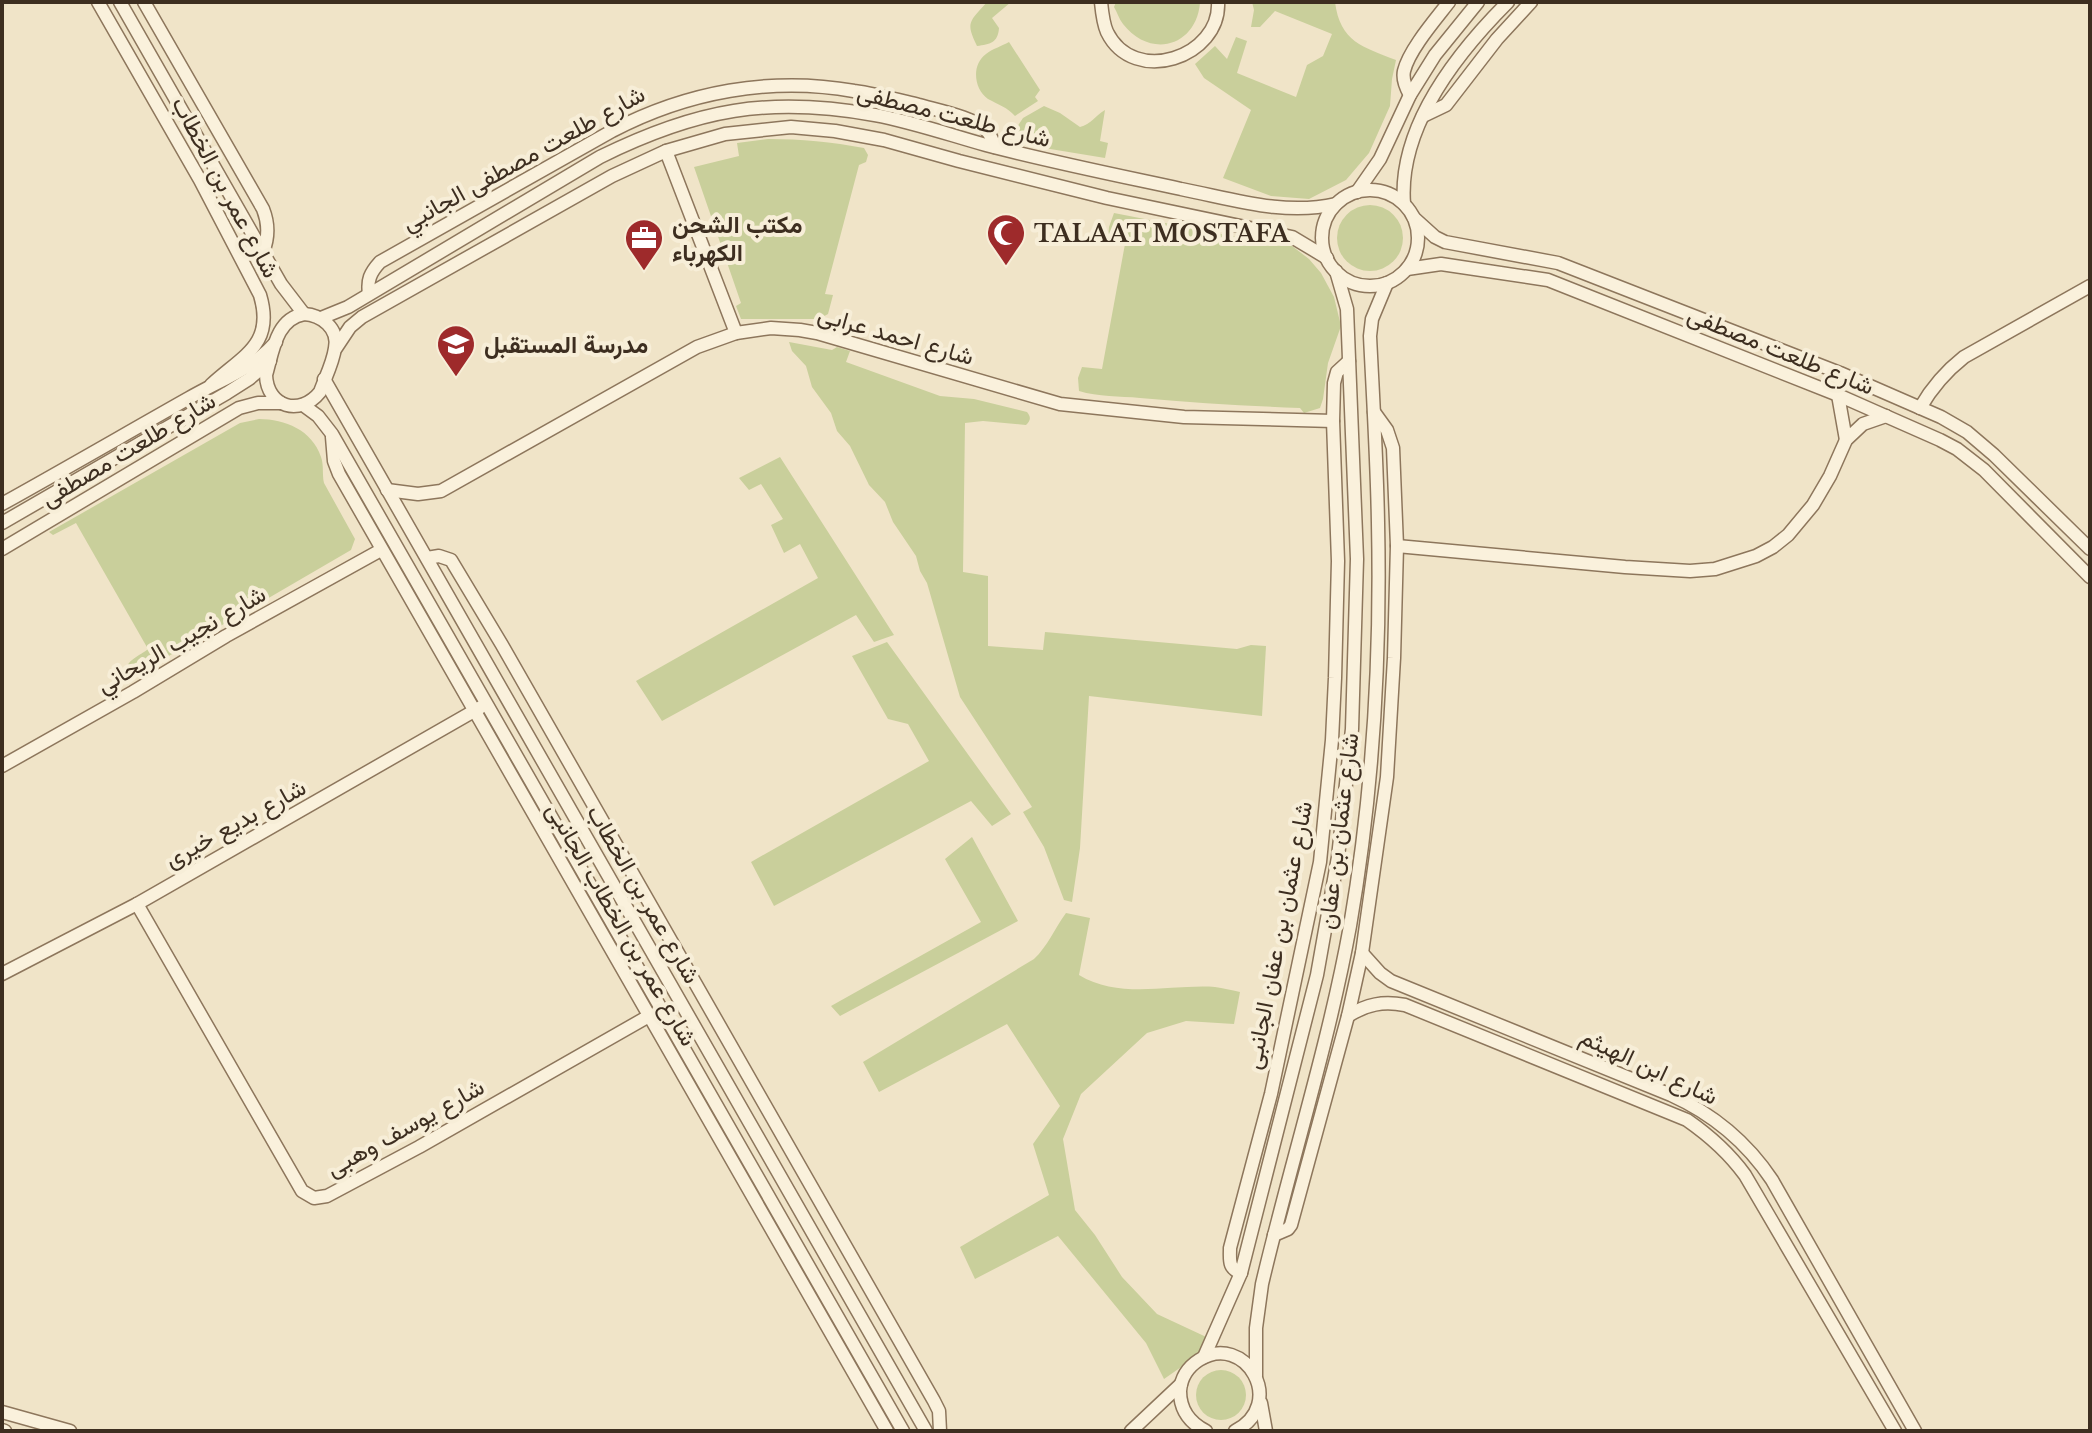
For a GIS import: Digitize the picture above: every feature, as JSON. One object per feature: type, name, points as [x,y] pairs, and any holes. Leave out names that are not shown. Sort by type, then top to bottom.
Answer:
[{"type":"street","name":"شارع عمر بن الخطاب","points":[[98,2],[200,180],[263,305],[263,325],[257,344],[244,359],[211,385]]},
{"type":"street","name":"شارع عمر بن الخطاب","points":[[120,2],[287,293],[304,314]]},
{"type":"street","points":[[144,2],[263,209],[268,234],[263,252]]},
{"type":"street","points":[[1101,2],[1103,22],[1116,45],[1137,60],[1152,62],[1166,61],[1193,49],[1213,26],[1219,12],[1218,2]]},
{"type":"street","points":[[1410,95],[1403,79],[1404,70],[1417,45],[1449,2]]},
{"type":"street","points":[[1357,192],[1380,159],[1410,95],[1435,55],[1478,2]]},
{"type":"street","points":[[1404,204],[1404,171],[1413,137],[1423,116],[1466,49],[1508,2]]},
{"type":"street","points":[[1423,116],[1446,105],[1497,39],[1531,2]]},
{"type":"street","name":"شارع طلعت مصطفى الجانبي","points":[[369,294],[369,276],[380,262],[612,131],[651,112],[693,98],[771,86],[853,90],[934,109],[977,123],[989,133],[995,147]]},
{"type":"street","name":"شارع طلعت مصطفى","points":[[321,318],[348,307],[600,157],[641,136],[693,118],[738,109],[798,106],[837,109],[879,116],[1078,168],[1265,207],[1299,209],[1336,204]]},
{"type":"street","name":"شارع طلعت مصطفى","points":[[336,348],[350,327],[362,317],[612,176],[666,151],[743,131],[791,127],[884,140],[1107,198],[1292,237],[1327,258]]},
{"type":"street","points":[[666,151],[736,333]]},
{"type":"street","points":[[1369,190],[1382,191],[1404,204],[1414,218],[1418,236],[1416,254],[1407,269],[1387,283],[1373,286],[1347,280],[1336,271],[1327,258],[1323,229],[1336,204],[1357,192],[1369,190]]},
{"type":"street","name":"شارع طلعت مصطفى","points":[[1414,218],[1445,242],[1558,263],[1840,373],[1941,417],[1967,432],[1994,455],[2090,549]]},
{"type":"street","points":[[479,229],[489,246]]},
{"type":"street","name":"شارع طلعت مصطفى","points":[[1407,269],[1449,265],[1548,280],[1838,395],[1940,440],[1984,470],[2090,577]]},
{"type":"street","name":"شارع عثمان بن عفان","points":[[1131,1431],[1181,1384],[1194,1363],[1204,1357],[1241,1273],[1317,975],[1338,857],[1353,709],[1357,559],[1347,309],[1336,271]]},
{"type":"street","name":"شارع عثمان بن عفان","points":[[1266,1431],[1256,1376],[1257,1317],[1262,1284],[1339,980],[1357,880],[1372,753],[1378,640],[1378,523],[1370,336],[1372,319],[1387,283]]},
{"type":"street","points":[[1920,408],[1931,388],[1964,357],[2090,286]]},
{"type":"street","points":[[304,314],[321,318],[331,327],[336,348],[315,398],[303,405],[288,406],[271,394],[266,382],[270,361],[282,325],[287,321],[304,314]]},
{"type":"street","name":"شارع احمد عرابى","points":[[387,490],[418,494],[441,491],[697,347],[736,333],[771,328],[817,333],[1060,404],[1184,417],[1333,421]]},
{"type":"street","points":[[2,504],[250,366],[276,342]]},
{"type":"street","name":"شارع طلعت مصطفى","points":[[2,523],[227,393],[270,361]]},
{"type":"street","name":"شارع عثمان بن عفان الجانبى","points":[[1241,1273],[1230,1266],[1230,1248],[1271,1094],[1320,862],[1335,678],[1338,561],[1333,421],[1335,378],[1349,361]]},
{"type":"street","name":"شارع عمر بن الخطاب","points":[[324,379],[926,1431]]},
{"type":"street","points":[[1838,395],[1846,440]]},
{"type":"street","name":"شارع طلعت مصطفى","points":[[2,549],[239,408],[258,403],[281,403]]},
{"type":"street","name":"شارع عمر بن الخطاب","points":[[303,405],[318,416],[332,434],[481,706],[619,935],[903,1431]]},
{"type":"street","points":[[1274,1235],[1291,1225],[1348,1016],[1362,953],[1387,777],[1397,546],[1393,448],[1387,430],[1374,412]]},
{"type":"street","points":[[1397,546],[1625,567],[1690,571],[1715,569],[1756,556],[1788,535],[1813,505],[1846,440],[1863,424],[1886,416]]},
{"type":"street","name":"شارع عمر بن الخطاب الجانبى","points":[[332,434],[334,461],[339,474],[381,550],[481,706],[649,1016],[887,1431]]},
{"type":"street","name":"شارع نجيب الريحاني","points":[[2,766],[381,550]]},
{"type":"street","name":"شارع عمر بن الخطاب الجانبى","points":[[427,558],[439,556],[451,560],[502,645],[934,1401],[939,1411],[940,1431]]},
{"type":"street","name":"شارع بديع خيرى","points":[[2,974],[137,904],[481,706]]},
{"type":"street","name":"شارع يوسف وهبى","points":[[137,904],[302,1191],[314,1198],[327,1196],[419,1147],[649,1016]]},
{"type":"street","points":[[619,935],[636,925]]},
{"type":"street","name":"شارع ابن الهيثم","points":[[1362,953],[1380,973],[1404,987],[1688,1103],[1719,1123],[1748,1148],[1772,1180],[1915,1431]]},
{"type":"street","points":[[1317,975],[1339,980]]},
{"type":"street","name":"شارع ابن الهيثم","points":[[1348,1016],[1376,1003],[1405,1005],[1687,1120],[1725,1150],[1745,1175],[1895,1431]]},
{"type":"street","points":[[1832,1322],[1847,1313]]},
{"type":"street","points":[[1204,1357],[1228,1354],[1249,1366],[1256,1376]]},
{"type":"street","points":[[1181,1384],[1182,1406],[1194,1424],[1204,1431]]},
{"type":"street","points":[[1235,1431],[1251,1419],[1260,1399]]},
{"type":"street","points":[[2,1412],[70,1431]]},
{"type":"street","points":[[1196,1431],[1204,1431]]},
{"type":"green space","points":[[987,2],[1011,2],[992,18],[999,28],[995,40],[977,46],[970,26]]},
{"type":"green space","points":[[1116,2],[1200,3],[1190,30],[1170,43],[1158,44],[1146,42],[1123,24],[1114,7]]},
{"type":"green space","points":[[1252,2],[1335,2],[1348,35],[1396,60],[1390,106],[1369,153],[1346,180],[1309,199],[1271,196],[1223,178],[1251,110],[1204,78],[1195,64],[1215,46],[1227,59],[1236,37],[1247,41],[1237,73],[1296,97],[1307,65],[1323,56],[1332,34],[1275,11],[1260,27],[1251,27]]},
{"type":"green space","points":[[1009,42],[1040,90],[1035,97],[1038,101],[1015,116],[983,95],[976,77],[981,59]]},
{"type":"green space","points":[[1044,106],[1080,127],[1105,110],[1100,141],[1108,143],[1105,158],[1032,146],[1013,133],[1023,118]]},
{"type":"green space","points":[[768,139],[852,146],[864,148],[868,155],[866,162],[859,165],[825,294],[833,295],[828,314],[819,319],[741,319],[736,306],[741,303],[694,167],[739,156],[737,143]]},
{"type":"green space","points":[[1370,205],[1393,215],[1403,238],[1393,261],[1370,271],[1347,261],[1337,238],[1347,215]]},
{"type":"green space","points":[[1114,213],[1257,241],[1265,239],[1292,246],[1309,259],[1334,297],[1341,326],[1328,363],[1320,408],[1304,413],[1300,408],[1109,396],[1079,391],[1078,378],[1082,367],[1102,369],[1125,244],[1108,241]]},
{"type":"green space","points":[[789,342],[850,351],[846,362],[940,396],[974,399],[1027,412],[1030,420],[1026,425],[983,421],[965,423],[963,572],[988,576],[988,646],[1043,650],[1045,632],[1237,649],[1251,645],[1266,646],[1262,716],[1089,696],[1080,848],[1072,902],[1064,900],[1044,847],[1023,812],[1032,807],[960,697],[927,583],[916,556],[893,522],[885,502],[869,485],[850,446],[837,431],[831,413],[812,387],[806,366],[792,351]]},
{"type":"green space","points":[[259,419],[278,421],[296,428],[317,448],[322,460],[324,483],[355,539],[351,550],[131,676],[126,673],[128,665],[148,649],[76,523],[53,535],[49,532],[240,423]]},
{"type":"green space","points":[[780,457],[894,635],[874,642],[856,615],[662,721],[636,681],[818,578],[800,544],[784,553],[771,525],[783,519],[761,484],[749,490],[739,478]]},
{"type":"green space","points":[[887,642],[1011,814],[992,826],[971,801],[774,906],[751,862],[929,761],[908,724],[888,719],[852,656]]},
{"type":"green space","points":[[972,837],[1018,921],[840,1016],[831,1006],[981,922],[945,859]]},
{"type":"green space","points":[[1066,913],[1090,918],[1079,975],[1095,983],[1128,989],[1215,987],[1240,992],[1234,1024],[1186,1021],[1147,1033],[1081,1094],[1063,1139],[1075,1210],[1122,1277],[1157,1314],[1217,1342],[1164,1379],[1146,1343],[1058,1236],[975,1279],[960,1247],[1049,1195],[1033,1144],[1060,1106],[1007,1024],[879,1092],[863,1062],[1034,959]]},
{"type":"green space","points":[[1211,1371],[1231,1371],[1245,1385],[1245,1405],[1231,1419],[1211,1419],[1197,1405],[1197,1385]]},
{"type":"place","name":"TALAAT MOSTAFA","points":[[1006,267]]},
{"type":"place","name":"مكتب الشحن الكهرباء","points":[[644,272]]},
{"type":"place","name":"مدرسة المستقبل","points":[[456,378]]}]
